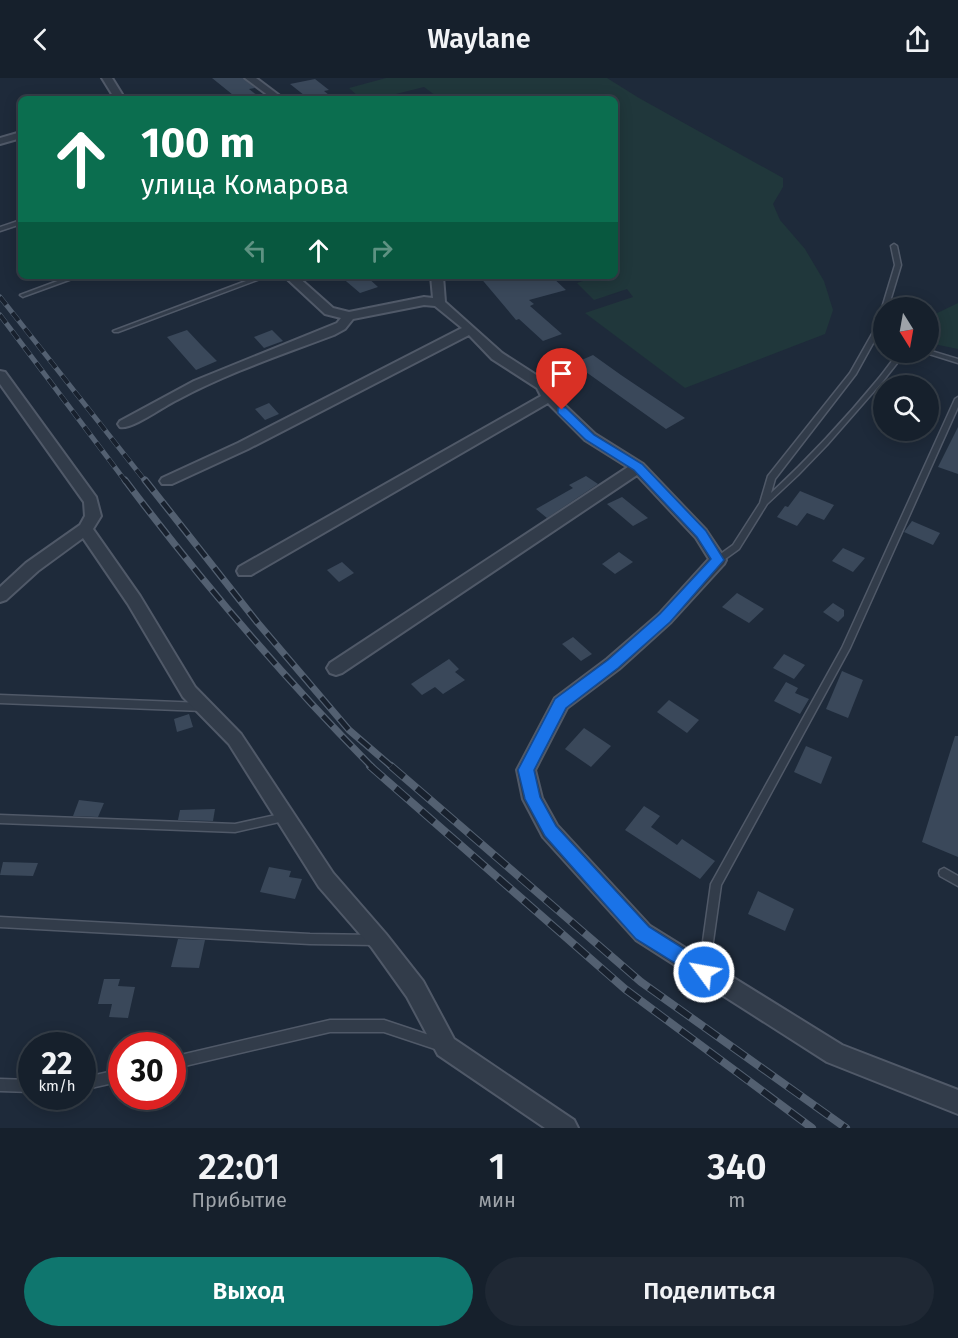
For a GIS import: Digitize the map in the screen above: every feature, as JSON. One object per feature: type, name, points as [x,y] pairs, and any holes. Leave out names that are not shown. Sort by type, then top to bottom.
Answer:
[{"type":"street","points":[[106,78],[116,96]]},
{"type":"street","points":[[250,78],[275,96]]},
{"type":"street","points":[[0,141],[18,136]]},
{"type":"street","points":[[293,279],[330,311],[349,316],[424,301],[439,303],[470,328],[497,356],[542,385],[549,397],[590,437],[638,467],[701,534],[718,560],[665,618],[613,664],[561,703],[526,770],[533,799],[550,831],[643,933],[835,1054],[958,1102]]},
{"type":"street","points":[[437,279],[439,303]]},
{"type":"street","points":[[125,424],[156,404],[214,377],[329,332],[341,326],[349,316]]},
{"type":"street","points":[[167,481],[243,446],[470,328]]},
{"type":"street","points":[[0,375],[91,501],[93,516],[84,529],[32,567],[0,596]]},
{"type":"street","points":[[245,571],[549,397]]},
{"type":"street","points":[[336,668],[638,467]]},
{"type":"street","points":[[84,529],[134,600],[189,692],[235,740],[326,880],[379,940],[415,989],[446,1047],[566,1128]]},
{"type":"lane","points":[[0,229],[18,223]]},
{"type":"lane","points":[[888,297],[898,265],[894,246]]},
{"type":"lane","points":[[23,295],[68,279]]},
{"type":"lane","points":[[116,331],[257,279]]},
{"type":"lane","points":[[764,503],[771,478],[853,374],[873,338]]},
{"type":"lane","points":[[939,355],[958,361]]},
{"type":"lane","points":[[718,560],[736,547],[764,503],[800,471],[894,363]]},
{"type":"lane","points":[[704,972],[716,884],[846,648],[958,399]]},
{"type":"lane","points":[[0,699],[203,707]]},
{"type":"lane","points":[[0,819],[235,828],[285,817]]},
{"type":"lane","points":[[944,873],[958,881]]},
{"type":"lane","points":[[0,922],[310,939],[379,940]]},
{"type":"lane","points":[[186,1060],[330,1026],[384,1026],[446,1047]]},
{"type":"lane","points":[[0,1084],[18,1085]]},
{"type":"green space","points":[[386,78],[607,78],[783,178],[783,187],[773,204],[780,220],[805,249],[824,281],[833,310],[825,334],[685,388],[585,313],[633,297],[627,289],[594,300],[577,283],[589,279],[618,279],[618,96],[436,96],[424,87],[388,96],[358,96],[349,88]]},
{"type":"green space","points":[[958,303],[958,349],[939,345],[939,312]]},
{"type":"building","points":[[212,78],[243,78],[255,88],[249,89],[258,96],[234,96]]},
{"type":"building","points":[[315,79],[329,90],[324,91],[330,96],[305,96],[290,84]]},
{"type":"building","points":[[344,279],[369,279],[378,287],[360,293]]},
{"type":"building","points":[[482,279],[554,279],[566,290],[529,300],[534,304],[530,306],[562,334],[543,341],[519,319],[516,320]]},
{"type":"building","points":[[187,330],[217,361],[196,370],[167,337]]},
{"type":"building","points":[[272,330],[283,341],[264,348],[254,337]]},
{"type":"building","points":[[593,355],[685,418],[666,429],[586,372],[553,388],[543,377]]},
{"type":"building","points":[[269,403],[279,414],[265,420],[255,409]]},
{"type":"building","points":[[958,427],[958,474],[938,467]]},
{"type":"building","points":[[586,476],[598,484],[547,518],[536,509],[573,488],[569,485]]},
{"type":"building","points":[[800,491],[834,505],[824,520],[807,513],[797,526],[777,517]]},
{"type":"building","points":[[622,497],[648,518],[633,526],[607,504]]},
{"type":"building","points":[[912,521],[940,533],[933,545],[904,532]]},
{"type":"building","points":[[843,548],[865,558],[853,572],[832,561]]},
{"type":"building","points":[[619,552],[633,562],[615,574],[602,564]]},
{"type":"building","points":[[342,562],[354,573],[339,582],[327,570]]},
{"type":"building","points":[[737,593],[764,609],[749,623],[722,607]]},
{"type":"building","points":[[833,603],[844,610],[844,616],[838,622],[823,612]]},
{"type":"building","points":[[573,637],[592,654],[581,661],[562,644]]},
{"type":"building","points":[[784,654],[805,665],[794,679],[773,668]]},
{"type":"building","points":[[449,659],[459,669],[455,672],[465,680],[443,694],[435,687],[422,695],[411,684]]},
{"type":"building","points":[[842,671],[863,680],[848,718],[826,709]]},
{"type":"building","points":[[786,682],[798,688],[795,693],[809,699],[800,714],[774,701]]},
{"type":"building","points":[[669,700],[699,720],[687,733],[657,712]]},
{"type":"building","points":[[189,714],[193,727],[177,732],[174,719]]},
{"type":"building","points":[[584,728],[611,746],[591,767],[565,749]]},
{"type":"building","points":[[955,736],[958,736],[958,857],[922,842]]},
{"type":"building","points":[[806,746],[832,757],[821,784],[794,772]]},
{"type":"building","points":[[79,800],[104,803],[98,817],[73,816]]},
{"type":"building","points":[[644,806],[660,816],[651,827],[677,845],[682,839],[715,861],[700,879],[625,830]]},
{"type":"building","points":[[215,809],[213,821],[178,820],[180,810]]},
{"type":"building","points":[[3,862],[38,863],[33,876],[0,875]]},
{"type":"building","points":[[269,867],[291,871],[289,877],[302,879],[295,899],[260,892]]},
{"type":"building","points":[[758,891],[794,909],[785,931],[748,914]]},
{"type":"building","points":[[178,939],[205,940],[199,968],[171,967]]},
{"type":"building","points":[[104,979],[120,979],[118,986],[135,987],[128,1018],[109,1017],[112,1004],[98,1004]]},
{"type":"railway","points":[[0,297],[146,482]]},
{"type":"railway","points":[[0,315],[126,482]]},
{"type":"railway","points":[[125,480],[244,628],[372,767]]},
{"type":"railway","points":[[145,480],[257,622],[349,730],[392,767]]},
{"type":"railway","points":[[370,766],[625,989],[812,1128]]},
{"type":"railway","points":[[391,766],[641,982],[846,1128]]},
{"type":"route","points":[[562,410],[590,437],[638,467],[701,534],[718,560],[665,618],[613,664],[561,703],[526,770],[533,799],[550,831],[643,933],[704,972]]}]
